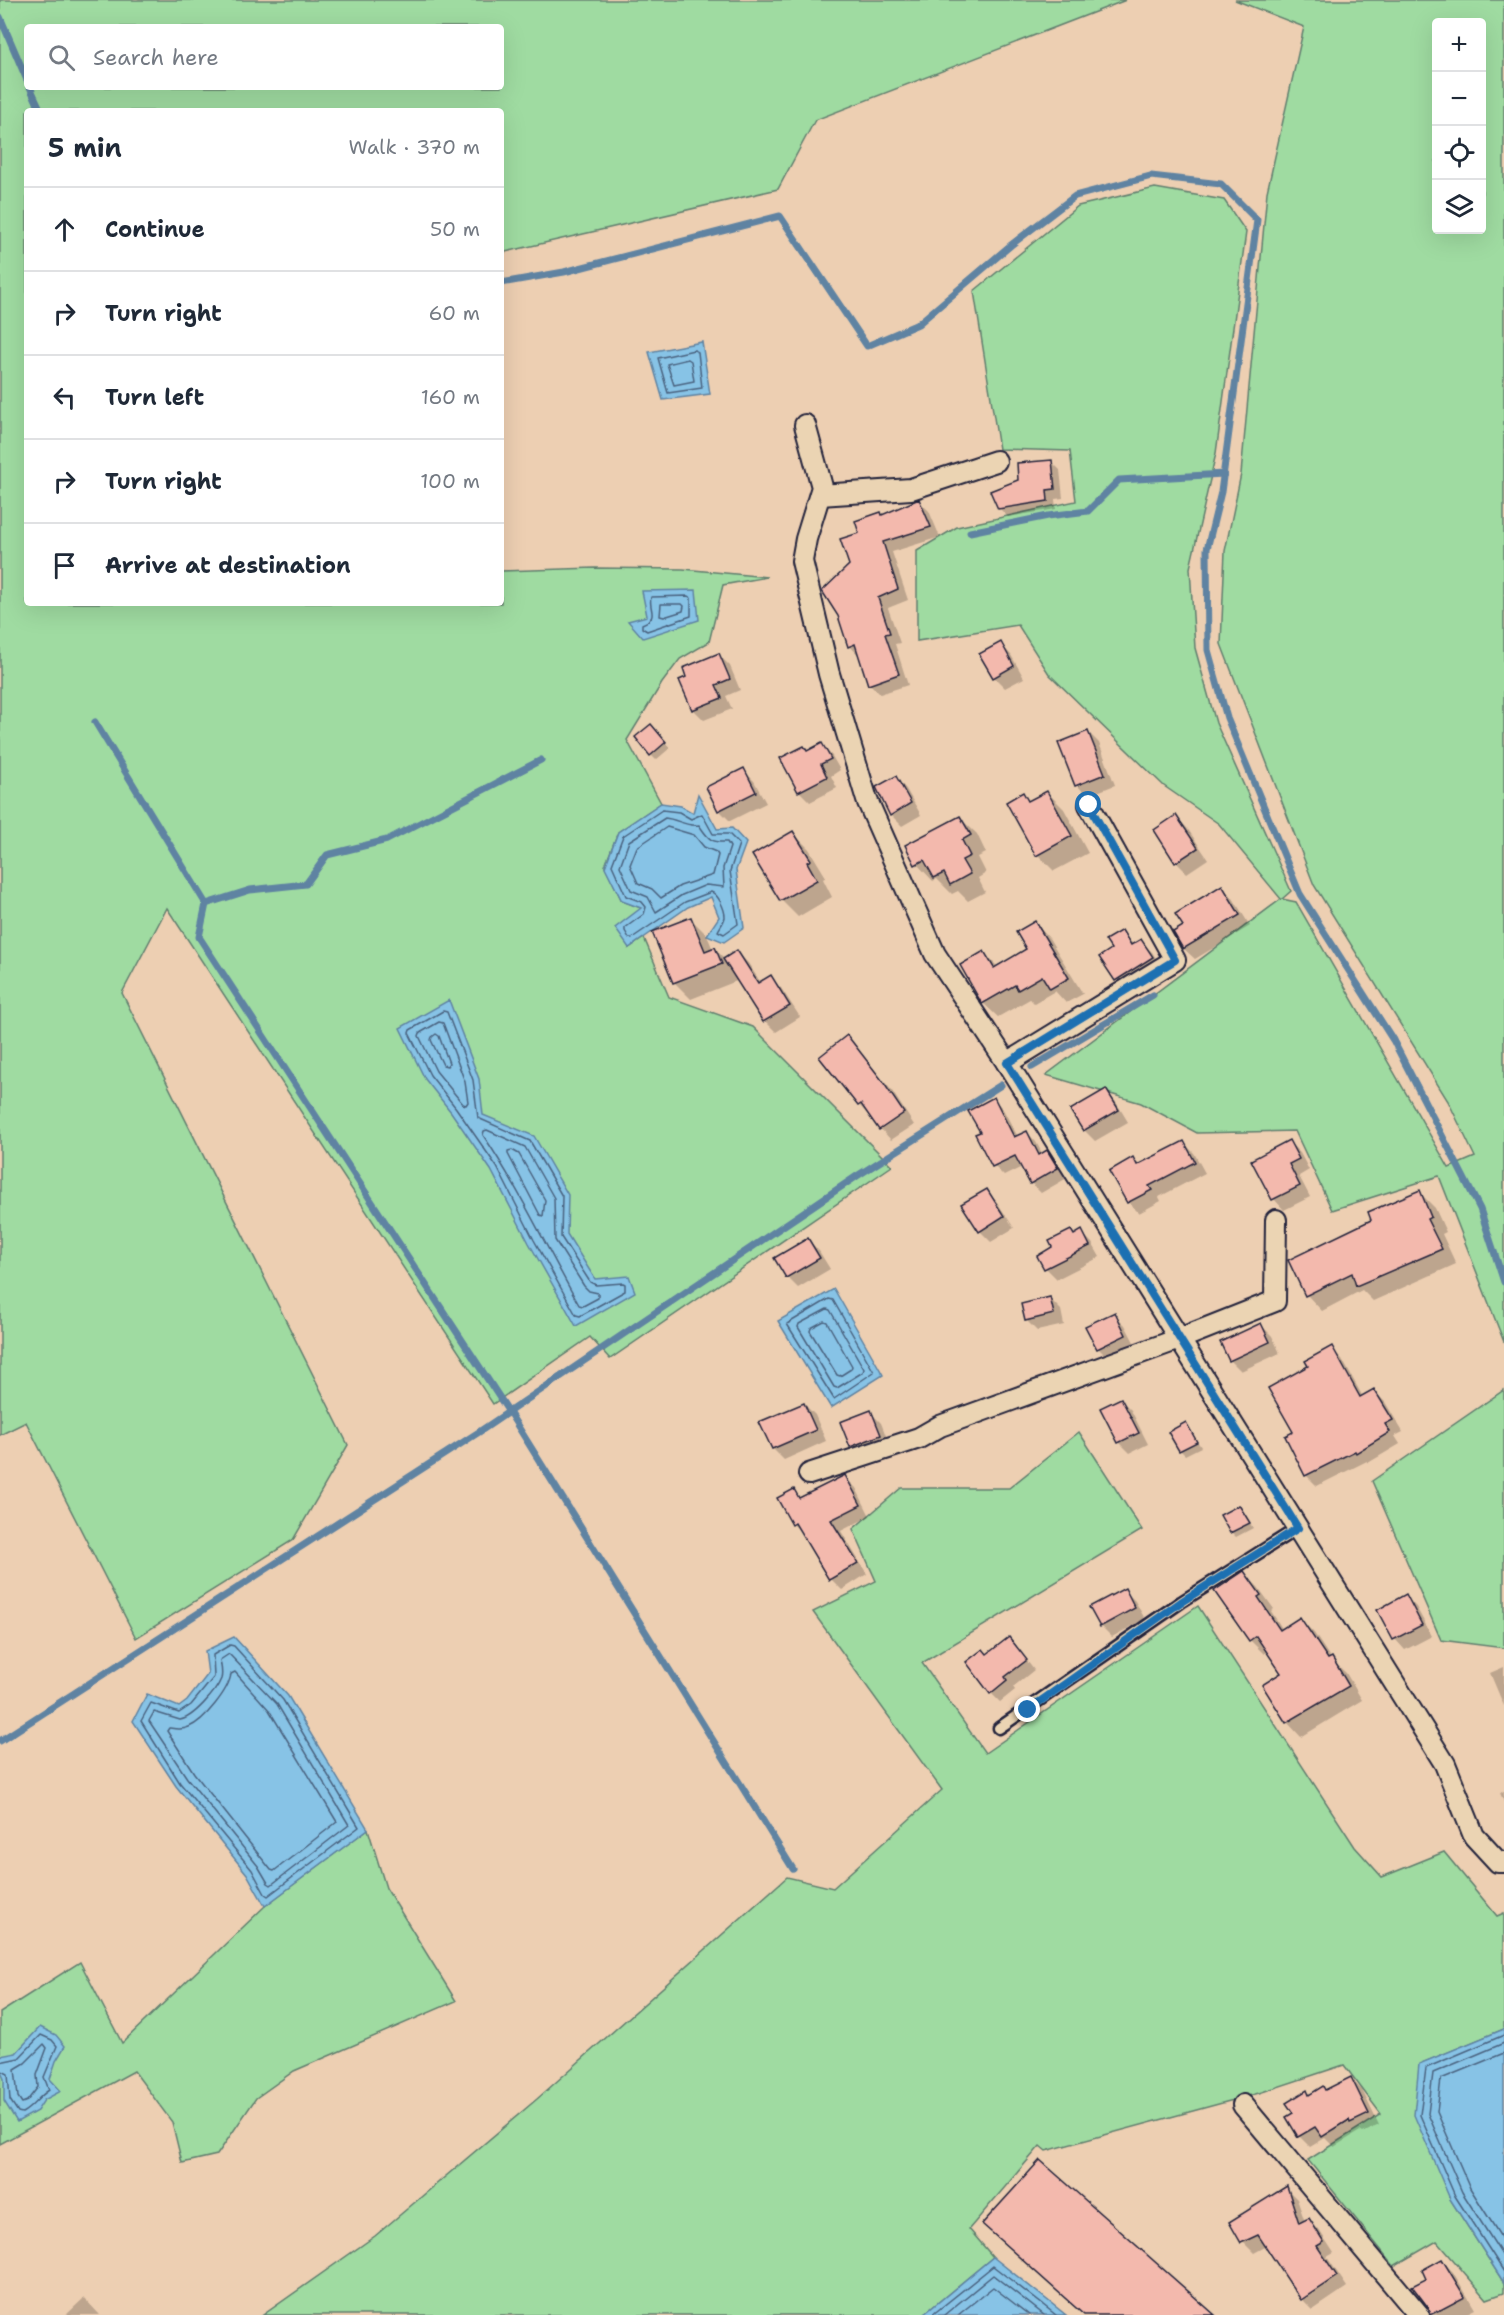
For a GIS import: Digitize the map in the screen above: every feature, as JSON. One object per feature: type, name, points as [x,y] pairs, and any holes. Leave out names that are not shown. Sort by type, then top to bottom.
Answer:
[{"type":"street","points":[[805,425],[822,486],[806,539],[802,561],[829,674],[867,800],[935,954],[1007,1063],[1445,1764],[1474,1836],[1498,1862],[1504,1862]]},
{"type":"street","points":[[820,495],[911,489],[996,461]]},
{"type":"street","points":[[1007,1063],[1175,960],[1089,805]]},
{"type":"street","points":[[809,1474],[919,1438],[940,1426],[1179,1339],[1275,1301],[1276,1220]]},
{"type":"street","points":[[1243,2105],[1419,2315]]},
{"type":"lane","points":[[999,1728],[1181,1602],[1298,1528]]},
{"type":"green space","points":[[0,0],[1126,0],[815,120],[778,189],[504,252],[504,108],[24,108],[24,606],[504,606],[504,571],[595,568],[683,569],[767,577],[723,585],[709,642],[680,659],[662,683],[627,740],[661,803],[618,832],[605,866],[622,901],[641,908],[629,948],[644,938],[669,997],[753,1027],[892,1166],[610,1359],[590,1337],[493,1404],[167,908],[122,993],[348,1445],[293,1540],[136,1638],[26,1422],[0,1435]]},
{"type":"green space","points":[[1235,0],[1504,0],[1504,1342],[1439,1176],[1332,1210],[1295,1131],[1197,1133],[1141,1103],[1046,1075],[1281,899],[1219,824],[1164,786],[1049,674],[1018,625],[917,641],[917,551],[957,527],[1076,501],[1070,451],[999,449],[974,291],[1078,206],[1155,188],[1224,200],[1246,232],[1216,453],[1190,568],[1195,648],[1216,723],[1291,891],[1282,899],[1296,902],[1449,1168],[1475,1157],[1448,1101],[1314,885],[1221,644],[1225,551],[1241,474],[1267,192],[1304,27]]},
{"type":"green space","points":[[1504,1390],[1504,1648],[1441,1640],[1372,1481]]},
{"type":"green space","points":[[1079,1432],[1142,1530],[922,1663],[985,1753],[1198,1606],[1355,1847],[1382,1877],[1444,1852],[1497,1916],[1504,1913],[1504,2029],[1420,2064],[1450,2199],[1504,2283],[1504,2293],[1487,2299],[1437,2241],[1394,2266],[1308,2160],[1381,2114],[1344,2065],[1259,2093],[1046,2151],[1040,2146],[969,2229],[993,2257],[923,2315],[263,2315],[375,2236],[537,2099],[787,1877],[833,1888],[942,1790],[813,1612],[876,1581],[853,1529],[901,1488],[1009,1488]]},
{"type":"green space","points":[[368,1829],[386,1888],[456,2001],[294,2071],[256,2098],[217,2155],[182,2163],[172,2122],[134,2071],[0,2144],[0,2013],[80,1962],[122,2043],[265,1906]]},
{"type":"water","points":[[702,342],[710,394],[663,400],[649,352]]},
{"type":"water","points":[[696,590],[699,620],[643,638],[628,621],[647,616],[642,591]]},
{"type":"water","points":[[698,794],[717,829],[732,828],[746,843],[736,870],[744,928],[724,942],[707,935],[719,917],[711,897],[688,907],[629,948],[615,928],[641,908],[622,901],[605,867],[618,832],[661,803],[681,806],[693,813]]},
{"type":"water","points":[[449,1000],[479,1079],[483,1115],[534,1136],[568,1195],[567,1234],[595,1279],[629,1276],[635,1292],[576,1326],[491,1170],[425,1079],[400,1028]]},
{"type":"water","points":[[834,1289],[883,1375],[831,1408],[778,1321]]},
{"type":"water","points":[[234,1637],[288,1696],[368,1829],[265,1906],[247,1874],[176,1786],[133,1721],[147,1694],[179,1707],[187,1701],[208,1674],[205,1651]]},
{"type":"water","points":[[40,2027],[56,2035],[65,2046],[56,2061],[50,2079],[61,2091],[44,2100],[37,2111],[17,2122],[4,2101],[4,2079],[0,2070],[0,2056],[16,2053]]},
{"type":"water","points":[[1504,2029],[1504,2283],[1450,2199],[1414,2115],[1419,2064]]},
{"type":"water","points":[[993,2257],[1066,2315],[923,2315]]},
{"type":"building","points":[[1052,460],[1055,489],[1047,490],[1048,501],[998,509],[990,491],[1018,480],[1017,463]]},
{"type":"building","points":[[919,499],[931,527],[883,542],[898,589],[878,598],[890,633],[885,634],[899,674],[868,685],[855,644],[848,647],[838,616],[822,591],[849,565],[840,539],[859,533],[855,521],[881,512],[882,515]]},
{"type":"building","points":[[1001,642],[1014,666],[993,678],[979,654]]},
{"type":"building","points":[[719,653],[730,679],[716,685],[722,698],[692,710],[679,680],[686,677],[683,668]]},
{"type":"building","points":[[651,724],[666,742],[650,756],[635,737]]},
{"type":"building","points":[[1088,731],[1105,774],[1075,786],[1058,743]]},
{"type":"building","points":[[822,743],[831,759],[821,764],[827,777],[798,792],[780,758],[804,746],[807,751]]},
{"type":"building","points":[[744,768],[756,792],[718,811],[706,787]]},
{"type":"building","points":[[896,776],[911,803],[890,816],[876,787]]},
{"type":"building","points":[[1047,791],[1072,836],[1036,856],[1006,802],[1023,792],[1028,801]]},
{"type":"building","points":[[1176,815],[1198,848],[1175,863],[1154,830]]},
{"type":"building","points":[[960,816],[971,835],[962,840],[970,856],[962,860],[970,874],[950,885],[944,873],[934,878],[924,860],[915,865],[905,845]]},
{"type":"building","points":[[793,831],[811,860],[807,862],[817,880],[780,901],[752,855]]},
{"type":"building","points":[[1222,885],[1240,915],[1183,949],[1173,932],[1183,926],[1175,914]]},
{"type":"building","points":[[691,917],[705,951],[715,947],[722,964],[673,983],[652,932]]},
{"type":"building","points":[[1035,921],[1069,978],[1050,989],[1042,976],[1018,990],[1015,985],[982,1004],[960,965],[984,951],[994,968],[1026,949],[1016,932]]},
{"type":"building","points":[[1122,930],[1131,945],[1141,939],[1153,957],[1115,981],[1099,957],[1111,949],[1105,940]]},
{"type":"building","points":[[737,950],[758,983],[771,975],[790,1006],[763,1022],[723,959]]},
{"type":"building","points":[[847,1035],[904,1113],[879,1130],[861,1104],[858,1106],[819,1057]]},
{"type":"building","points":[[1106,1089],[1119,1110],[1083,1131],[1070,1110]]},
{"type":"building","points":[[994,1097],[1014,1137],[1027,1131],[1039,1155],[1047,1150],[1058,1168],[1030,1184],[1015,1156],[992,1167],[975,1134],[980,1132],[968,1111]]},
{"type":"building","points":[[1289,1140],[1299,1159],[1289,1164],[1300,1186],[1272,1200],[1251,1160]]},
{"type":"building","points":[[1184,1141],[1195,1162],[1149,1186],[1152,1190],[1127,1203],[1109,1171],[1133,1157],[1137,1165]]},
{"type":"building","points":[[987,1189],[1004,1216],[979,1232],[961,1204]]},
{"type":"building","points":[[1420,1190],[1431,1217],[1427,1219],[1442,1249],[1356,1286],[1352,1273],[1305,1296],[1288,1260],[1371,1220],[1368,1212]]},
{"type":"building","points":[[1071,1230],[1074,1235],[1082,1230],[1090,1246],[1044,1269],[1037,1256],[1052,1247],[1049,1241]]},
{"type":"building","points":[[808,1238],[820,1258],[786,1278],[774,1258]]},
{"type":"building","points":[[1050,1297],[1054,1314],[1025,1321],[1021,1304]]},
{"type":"building","points":[[1115,1312],[1126,1335],[1097,1349],[1085,1326]]},
{"type":"building","points":[[1261,1323],[1270,1342],[1229,1361],[1220,1342]]},
{"type":"building","points":[[1332,1346],[1360,1397],[1374,1389],[1393,1420],[1385,1424],[1390,1432],[1356,1453],[1355,1451],[1305,1476],[1285,1436],[1293,1432],[1268,1388],[1308,1366],[1305,1361]]},
{"type":"building","points":[[1121,1398],[1139,1433],[1118,1443],[1100,1408]]},
{"type":"building","points":[[804,1403],[816,1430],[772,1449],[759,1422]]},
{"type":"building","points":[[871,1410],[881,1435],[850,1447],[840,1422]]},
{"type":"building","points":[[1186,1422],[1197,1442],[1179,1451],[1168,1432]]},
{"type":"building","points":[[845,1475],[861,1505],[831,1520],[858,1563],[829,1580],[795,1523],[792,1525],[777,1498],[794,1489],[799,1498]]},
{"type":"building","points":[[1239,1505],[1250,1523],[1230,1533],[1220,1515]]},
{"type":"building","points":[[1244,1571],[1261,1595],[1258,1597],[1280,1630],[1300,1617],[1328,1659],[1332,1657],[1349,1686],[1286,1723],[1262,1685],[1281,1673],[1256,1636],[1249,1641],[1214,1591]]},
{"type":"building","points":[[1125,1588],[1135,1608],[1100,1627],[1089,1607]]},
{"type":"building","points":[[1406,1594],[1422,1625],[1393,1640],[1377,1610]]},
{"type":"building","points":[[1009,1637],[1027,1660],[1005,1677],[1007,1680],[990,1694],[966,1662],[983,1649],[987,1654]]},
{"type":"building","points":[[1351,2077],[1369,2114],[1350,2123],[1349,2120],[1322,2137],[1315,2127],[1298,2137],[1286,2117],[1293,2113],[1286,2103],[1307,2090],[1309,2095],[1323,2086],[1325,2090]]},
{"type":"building","points":[[1040,2160],[1215,2315],[1084,2315],[982,2224]]},
{"type":"building","points":[[1287,2186],[1299,2223],[1309,2218],[1324,2242],[1317,2246],[1337,2276],[1301,2300],[1258,2235],[1241,2243],[1229,2222]]},
{"type":"building","points":[[1442,2259],[1465,2297],[1431,2315],[1428,2307],[1412,2286],[1426,2279],[1422,2270]]},
{"type":"waterway","points":[[0,17],[24,73]]},
{"type":"waterway","points":[[31,90],[40,108]]},
{"type":"waterway","points":[[504,282],[564,272],[780,216],[867,346],[918,324],[1011,245],[1075,196],[1151,176],[1221,184],[1257,220],[1221,492],[1207,549],[1208,650],[1227,718],[1300,894],[1393,1040],[1480,1209],[1504,1282]]},
{"type":"waterway","points":[[970,532],[1048,516],[1088,511],[1119,480],[1224,474]]},
{"type":"waterway","points":[[95,722],[206,904],[199,937],[509,1412],[793,1869]]},
{"type":"waterway","points":[[206,904],[250,890],[306,884],[327,855],[387,840],[541,760]]},
{"type":"waterway","points":[[1032,1067],[1153,995]]},
{"type":"waterway","points":[[0,1741],[479,1432],[857,1176],[1001,1085]]},
{"type":"route","points":[[1028,1710],[1181,1602],[1298,1528],[1007,1063],[1175,960],[1089,805]]}]
